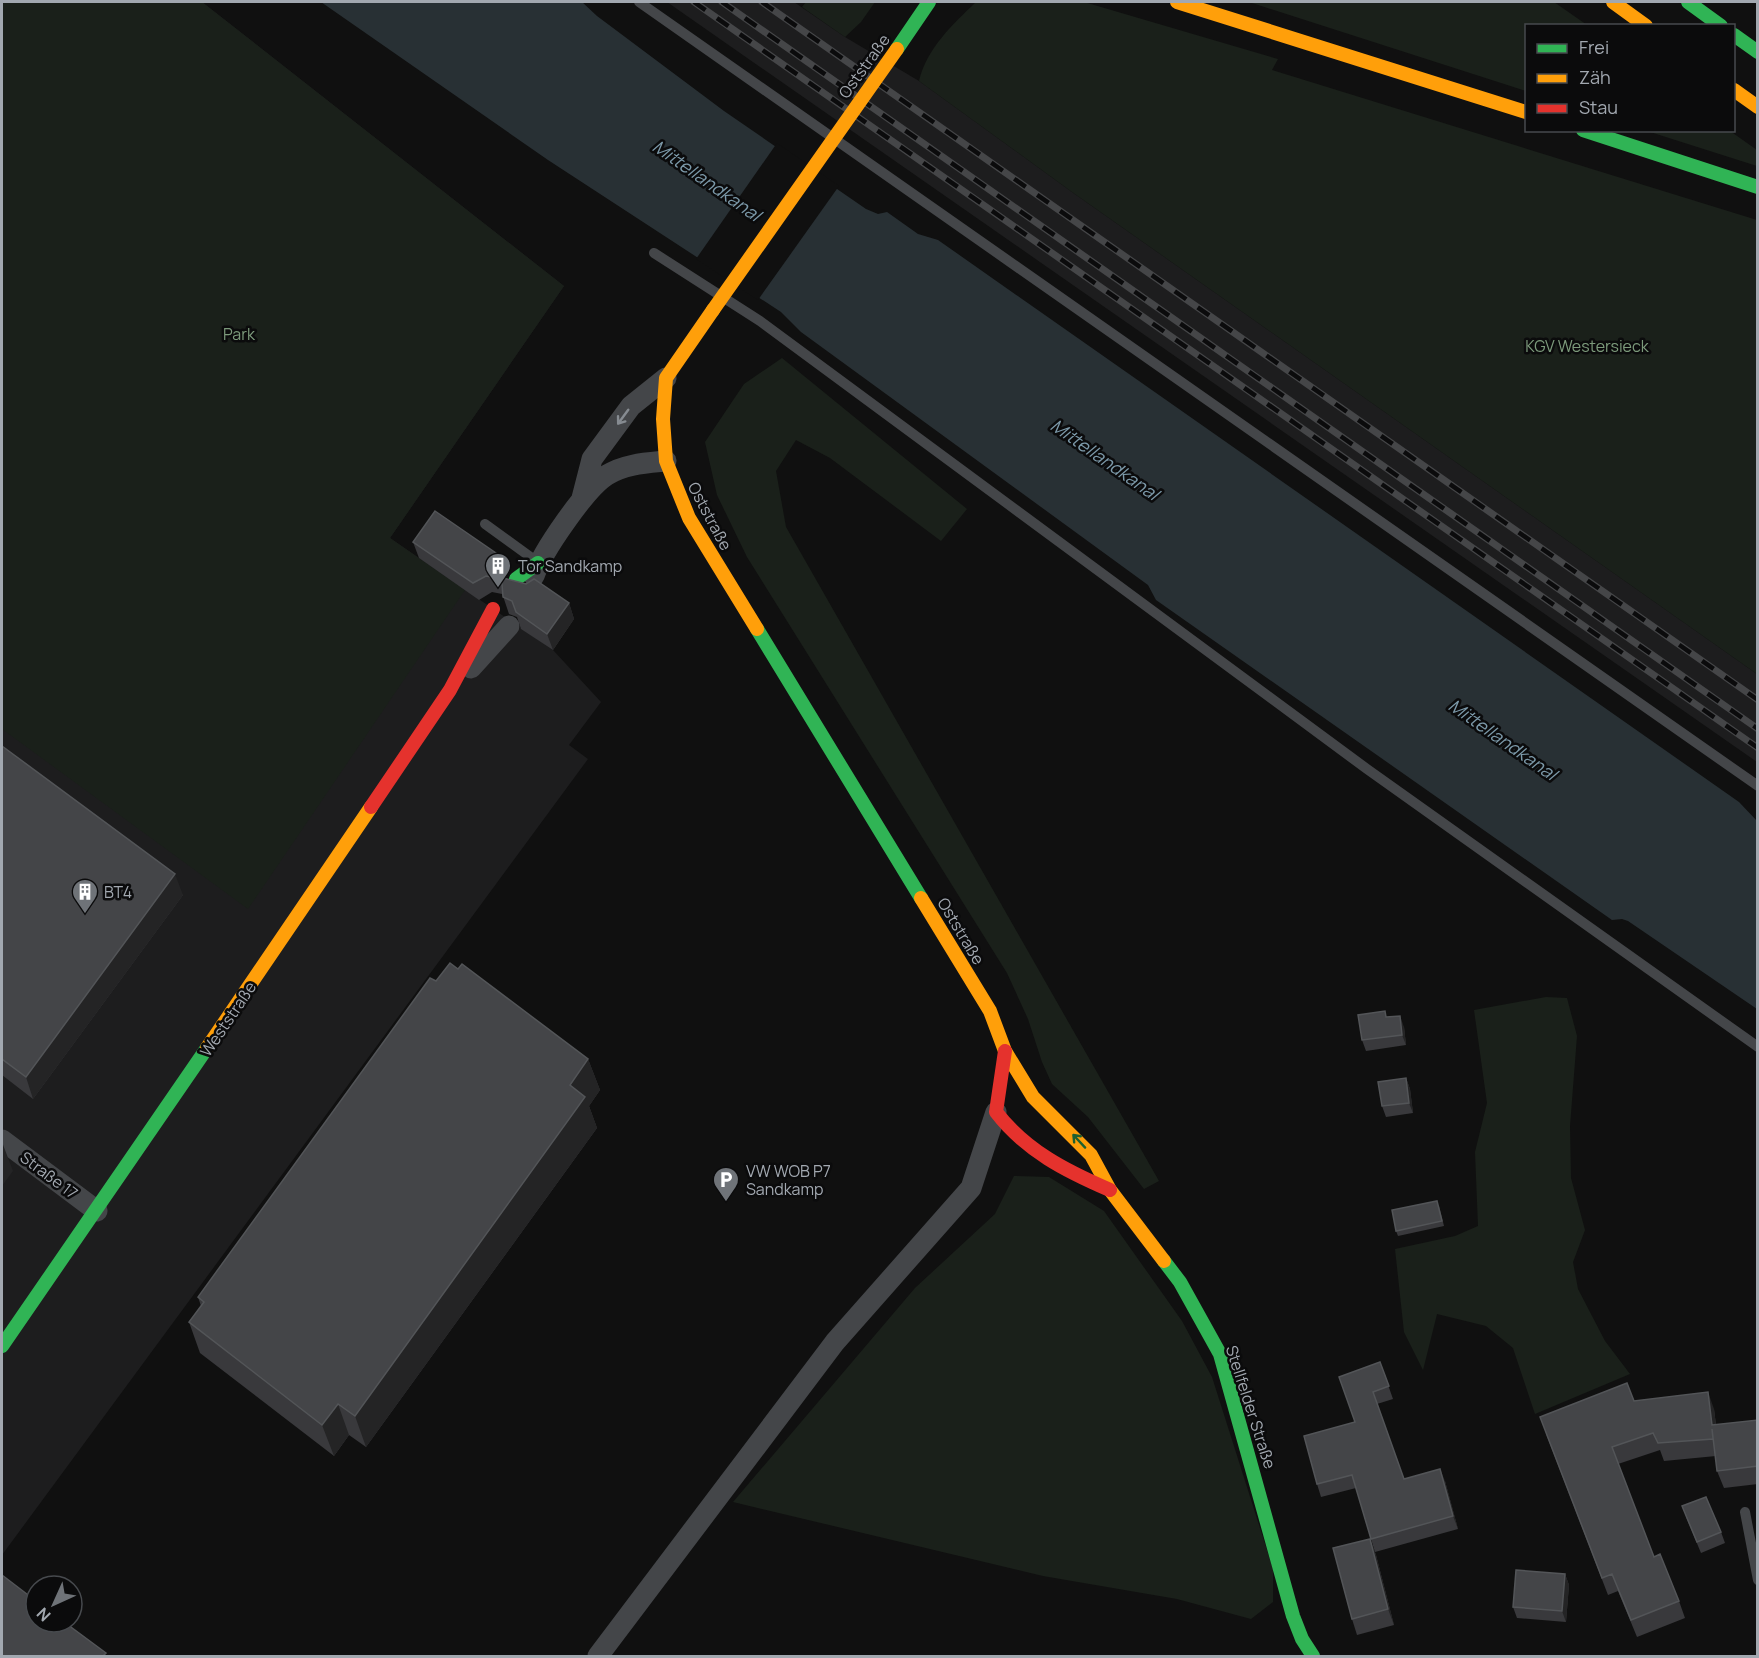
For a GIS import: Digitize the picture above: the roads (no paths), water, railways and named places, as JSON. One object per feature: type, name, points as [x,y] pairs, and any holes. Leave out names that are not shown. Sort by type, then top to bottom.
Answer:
[{"type":"street","name":"Oststraße","points":[[929,2],[666,378],[663,419],[666,461],[688,518],[990,1011],[1005,1052],[1034,1096],[1091,1155],[1110,1190]]},
{"type":"street","points":[[1177,2],[1525,111]]},
{"type":"street","points":[[1613,2],[1643,24]]},
{"type":"street","points":[[1688,2],[1718,24]]},
{"type":"street","points":[[1735,35],[1758,52]]},
{"type":"street","points":[[1735,91],[1758,107]]},
{"type":"street","points":[[1589,132],[1758,187]]},
{"type":"street","points":[[581,501],[592,459],[631,406],[666,378]]},
{"type":"street","points":[[523,584],[581,501],[606,475],[633,464],[666,461]]},
{"type":"street","name":"Weststraße","points":[[2,1346],[97,1211],[450,690],[493,609]]},
{"type":"street","name":"Weststraße","points":[[450,690],[509,626]]},
{"type":"street","points":[[598,1656],[835,1342],[971,1188],[996,1112],[1005,1052]]},
{"type":"street","points":[[996,1112],[1006,1128],[1030,1149],[1071,1173],[1110,1190]]},
{"type":"street","name":"Straße 17","points":[[2,1140],[97,1211]]},
{"type":"street","name":"Stellfelder Straße","points":[[1110,1190],[1180,1281],[1220,1354],[1293,1616],[1302,1639],[1313,1656]]},
{"type":"lane","points":[[639,2],[1758,786]]},
{"type":"lane","points":[[654,253],[760,321],[1367,769],[1758,1047]]},
{"type":"lane","points":[[485,524],[538,563]]},
{"type":"lane","points":[[1745,1512],[1758,1580]]},
{"type":"water","name":"Mittellandkanal","points":[[321,2],[582,2],[597,16],[724,111],[866,209],[878,214],[887,212],[918,234],[938,240],[1739,802],[1757,821],[1757,1009],[1628,921],[1612,920],[1156,600],[1148,585],[801,332],[781,312],[548,160]]},
{"type":"railway","points":[[694,2],[1758,748]]},
{"type":"railway","points":[[722,2],[1758,729]]},
{"type":"railway","points":[[762,2],[1758,700]]},
{"type":"place","name":"Tor Sandkamp","points":[[498,589]]},
{"type":"place","name":"BT4","points":[[85,915]]},
{"type":"place","name":"VW WOB P7 Sandkamp","points":[[726,1203]]},
{"type":"park label","name":"Park","points":[[239,334]]},
{"type":"park label","name":"KGV Westersieck","points":[[1587,346]]}]
